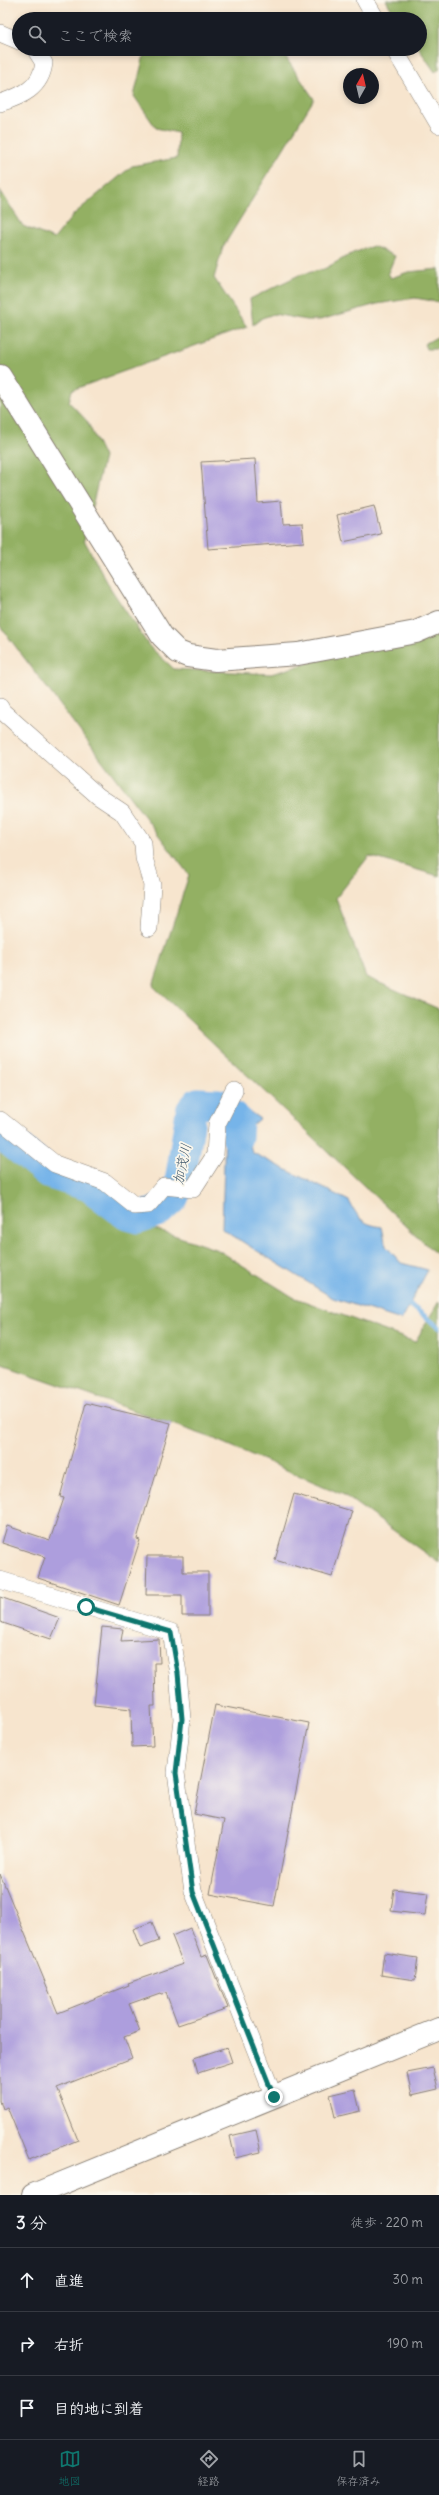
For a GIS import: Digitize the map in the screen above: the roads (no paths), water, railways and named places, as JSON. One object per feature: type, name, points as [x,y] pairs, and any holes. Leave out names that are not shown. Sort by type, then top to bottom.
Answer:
[{"type":"street","points":[[364,0],[372,12]]},
{"type":"street","points":[[0,33],[12,38]]},
{"type":"street","points":[[0,103],[29,92],[37,83],[44,63],[40,56]]},
{"type":"street","points":[[398,56],[439,126]]},
{"type":"street","points":[[0,376],[162,636],[178,652],[195,658],[216,660],[298,654],[416,632],[439,622]]},
{"type":"street","points":[[0,706],[2,711],[98,796],[122,812],[143,843],[144,858],[152,885],[149,928]]},
{"type":"street","points":[[0,1120],[55,1164],[105,1182],[135,1206],[148,1205],[164,1186],[193,1190],[216,1156],[217,1124],[234,1090]]},
{"type":"street","points":[[0,1580],[171,1632],[178,1673],[182,1719],[176,1773],[193,1892],[274,2097]]},
{"type":"street","points":[[34,2195],[439,2029]]},
{"type":"water","points":[[236,1102],[260,1119],[244,1132],[253,1153],[349,1201],[362,1220],[375,1226],[382,1227],[386,1246],[401,1263],[428,1270],[401,1320],[333,1298],[222,1229],[225,1127]]},
{"type":"waterway","name":"加茂川","points":[[0,1133],[50,1174],[89,1186],[127,1215],[138,1218],[159,1211],[173,1198],[180,1182],[191,1111],[198,1103],[218,1104],[238,1121],[237,1137]]},
{"type":"waterway","points":[[405,1301],[439,1327]]}]
